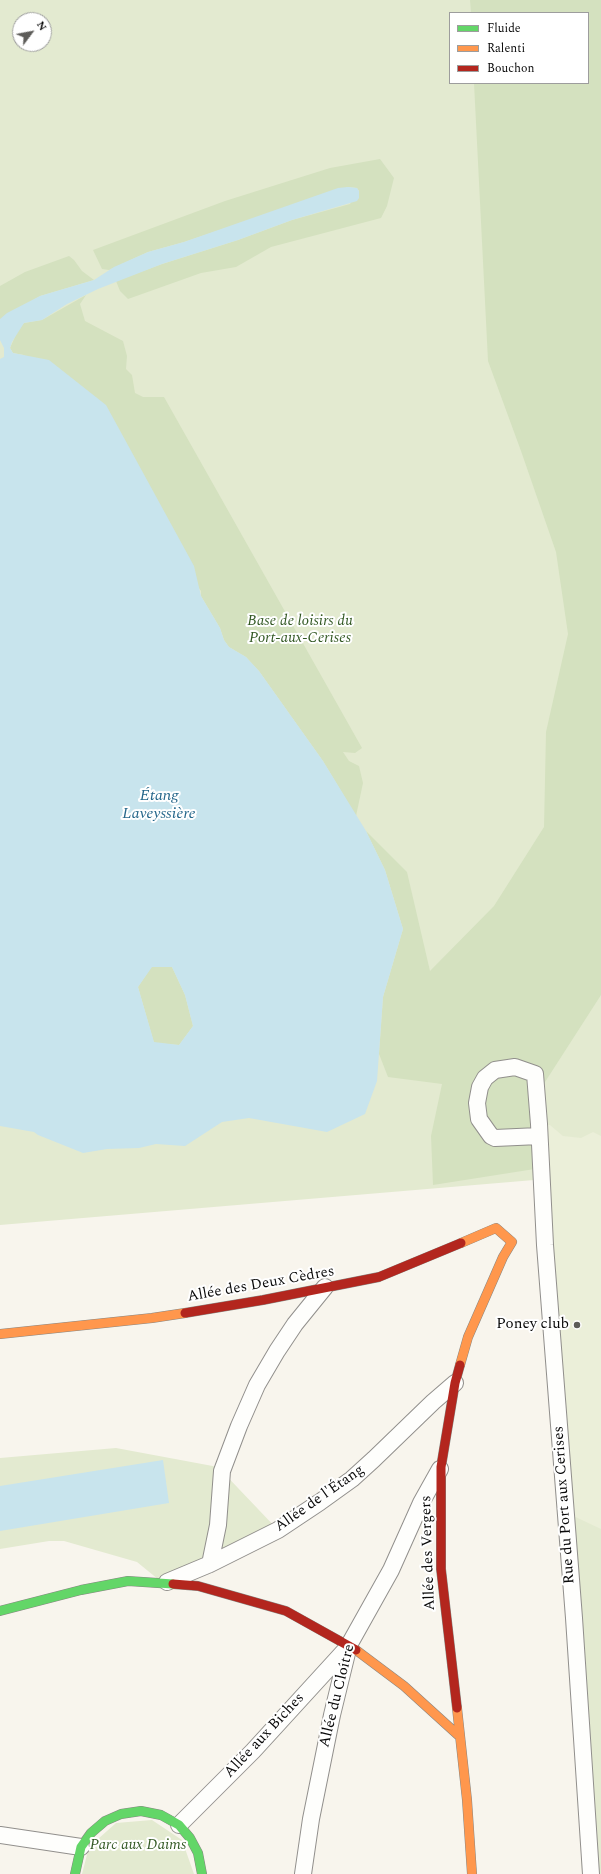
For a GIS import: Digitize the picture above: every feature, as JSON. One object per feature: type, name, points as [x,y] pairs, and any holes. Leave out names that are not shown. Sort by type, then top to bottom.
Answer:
[{"type":"street","name":"Rue du Port aux Cerises","points":[[539,1136],[495,1138],[491,1136],[479,1119],[477,1103],[480,1087],[485,1078],[495,1070],[515,1067],[534,1074],[539,1136],[545,1245],[574,1618],[591,1874]]},
{"type":"street","name":"Allée des Deux Cèdres","points":[[0,1334],[152,1318],[263,1300],[379,1277],[496,1228],[512,1242]]},
{"type":"street","name":"Allée des Vergers","points":[[472,1874],[467,1800],[458,1735],[442,1570],[440,1508],[441,1467],[455,1383],[468,1337],[503,1258],[512,1242]]},
{"type":"street","points":[[210,1564],[218,1525],[222,1471],[239,1426],[257,1385],[277,1352],[295,1324],[325,1288]]},
{"type":"street","name":"Allée de l'Étang","points":[[164,1584],[210,1564],[278,1530],[352,1479],[400,1436],[433,1402],[455,1383]]},
{"type":"street","name":"Allée du Cloître","points":[[303,1874],[310,1819],[332,1715],[349,1646],[391,1570],[421,1503],[441,1467]]},
{"type":"street","points":[[0,1611],[74,1592],[128,1581],[198,1586],[286,1611],[349,1646],[404,1686],[458,1735]]},
{"type":"street","name":"Allée aux Biches","points":[[179,1825],[254,1750],[349,1646]]},
{"type":"street","points":[[75,1874],[81,1847],[91,1832],[105,1821],[121,1814],[141,1811],[161,1815],[179,1825],[190,1838],[198,1853],[202,1874]]},
{"type":"street","points":[[0,1835],[81,1847]]},
{"type":"green space","name":"Base de loisirs du Port-aux-Cerises","points":[[0,0],[601,0],[601,1874],[582,1874],[572,1652],[534,1180],[0,1225]]},
{"type":"green space","points":[[470,0],[601,0],[601,995],[536,1096],[541,1168],[433,1185],[431,1136],[442,1084],[388,1077],[379,1054],[383,997],[403,929],[385,870],[366,831],[407,872],[430,971],[494,906],[544,827],[546,732],[568,634],[556,552],[488,361],[474,84],[589,84],[589,12],[471,12]]},
{"type":"green space","points":[[380,159],[394,178],[387,206],[381,218],[271,247],[236,267],[201,273],[128,299],[120,291],[116,281],[162,264],[238,240],[292,220],[350,204],[359,191],[357,188],[348,187],[184,242],[148,252],[109,270],[102,269],[93,250],[225,201],[330,168]]},
{"type":"green space","points":[[69,256],[82,271],[94,280],[40,296],[0,320],[0,286],[25,272]]},
{"type":"green space","points":[[86,295],[80,304],[85,321],[123,341],[127,356],[126,369],[132,375],[135,393],[143,397],[164,397],[362,748],[355,753],[343,752],[349,761],[359,766],[363,783],[356,816],[323,761],[259,671],[246,657],[229,647],[224,640],[220,628],[201,596],[201,591],[24,355],[13,353],[10,348],[18,330],[24,323],[42,320]]},
{"type":"green space","points":[[152,966],[172,967],[185,995],[193,1026],[179,1045],[154,1043],[138,987]]},
{"type":"green space","name":"Poney club","points":[[539,1124],[550,1125],[563,1136],[581,1138],[593,1132],[601,1136],[601,1529],[565,1512]]},
{"type":"green space","points":[[116,1448],[218,1467],[278,1530],[164,1584],[137,1562],[64,1541],[49,1541],[0,1549],[0,1458]]},
{"type":"green space","name":"Parc aux Daims","points":[[152,1820],[182,1840],[194,1874],[82,1874],[89,1847],[116,1823]]},
{"type":"water","name":"Étang Laveyssière","points":[[338,188],[357,188],[359,191],[359,198],[357,201],[292,220],[238,240],[162,264],[98,289],[67,304],[42,320],[24,323],[10,348],[13,353],[49,360],[106,405],[194,566],[201,596],[220,628],[224,640],[229,647],[246,657],[259,671],[323,761],[366,831],[385,870],[403,929],[383,997],[377,1081],[365,1114],[327,1132],[249,1118],[222,1122],[185,1146],[156,1144],[139,1148],[107,1149],[83,1153],[34,1132],[0,1126],[0,359],[4,357],[4,348],[0,340],[0,319],[7,313],[40,296],[94,280],[114,267],[148,252],[184,242]],"holes":[[[152,967],[172,967],[185,995],[193,1026],[179,1045],[154,1042],[138,987]]]},
{"type":"water","points":[[163,1460],[169,1503],[0,1531],[0,1486]]},
{"type":"traffic: fast","points":[[0,1611],[81,1590],[128,1581],[173,1584]]},
{"type":"traffic: fast","points":[[75,1874],[81,1847],[91,1833],[105,1821],[121,1814],[141,1811],[161,1815],[179,1825],[190,1838],[198,1853],[202,1874]]},
{"type":"traffic: slow","points":[[460,1365],[468,1337],[503,1257],[512,1242],[496,1228],[461,1243]]},
{"type":"traffic: slow","points":[[0,1334],[152,1318],[185,1313]]},
{"type":"traffic: slow","points":[[356,1650],[404,1686],[458,1735]]},
{"type":"traffic: slow","points":[[457,1708],[467,1800],[472,1874]]},
{"type":"traffic: jam","points":[[185,1313],[263,1300],[379,1277],[461,1243]]},
{"type":"traffic: jam","points":[[457,1708],[441,1569],[441,1467],[455,1383],[460,1365]]},
{"type":"traffic: jam","points":[[173,1584],[198,1586],[286,1611],[356,1650]]},
{"type":"place","name":"Poney club","points":[[577,1325]]}]
